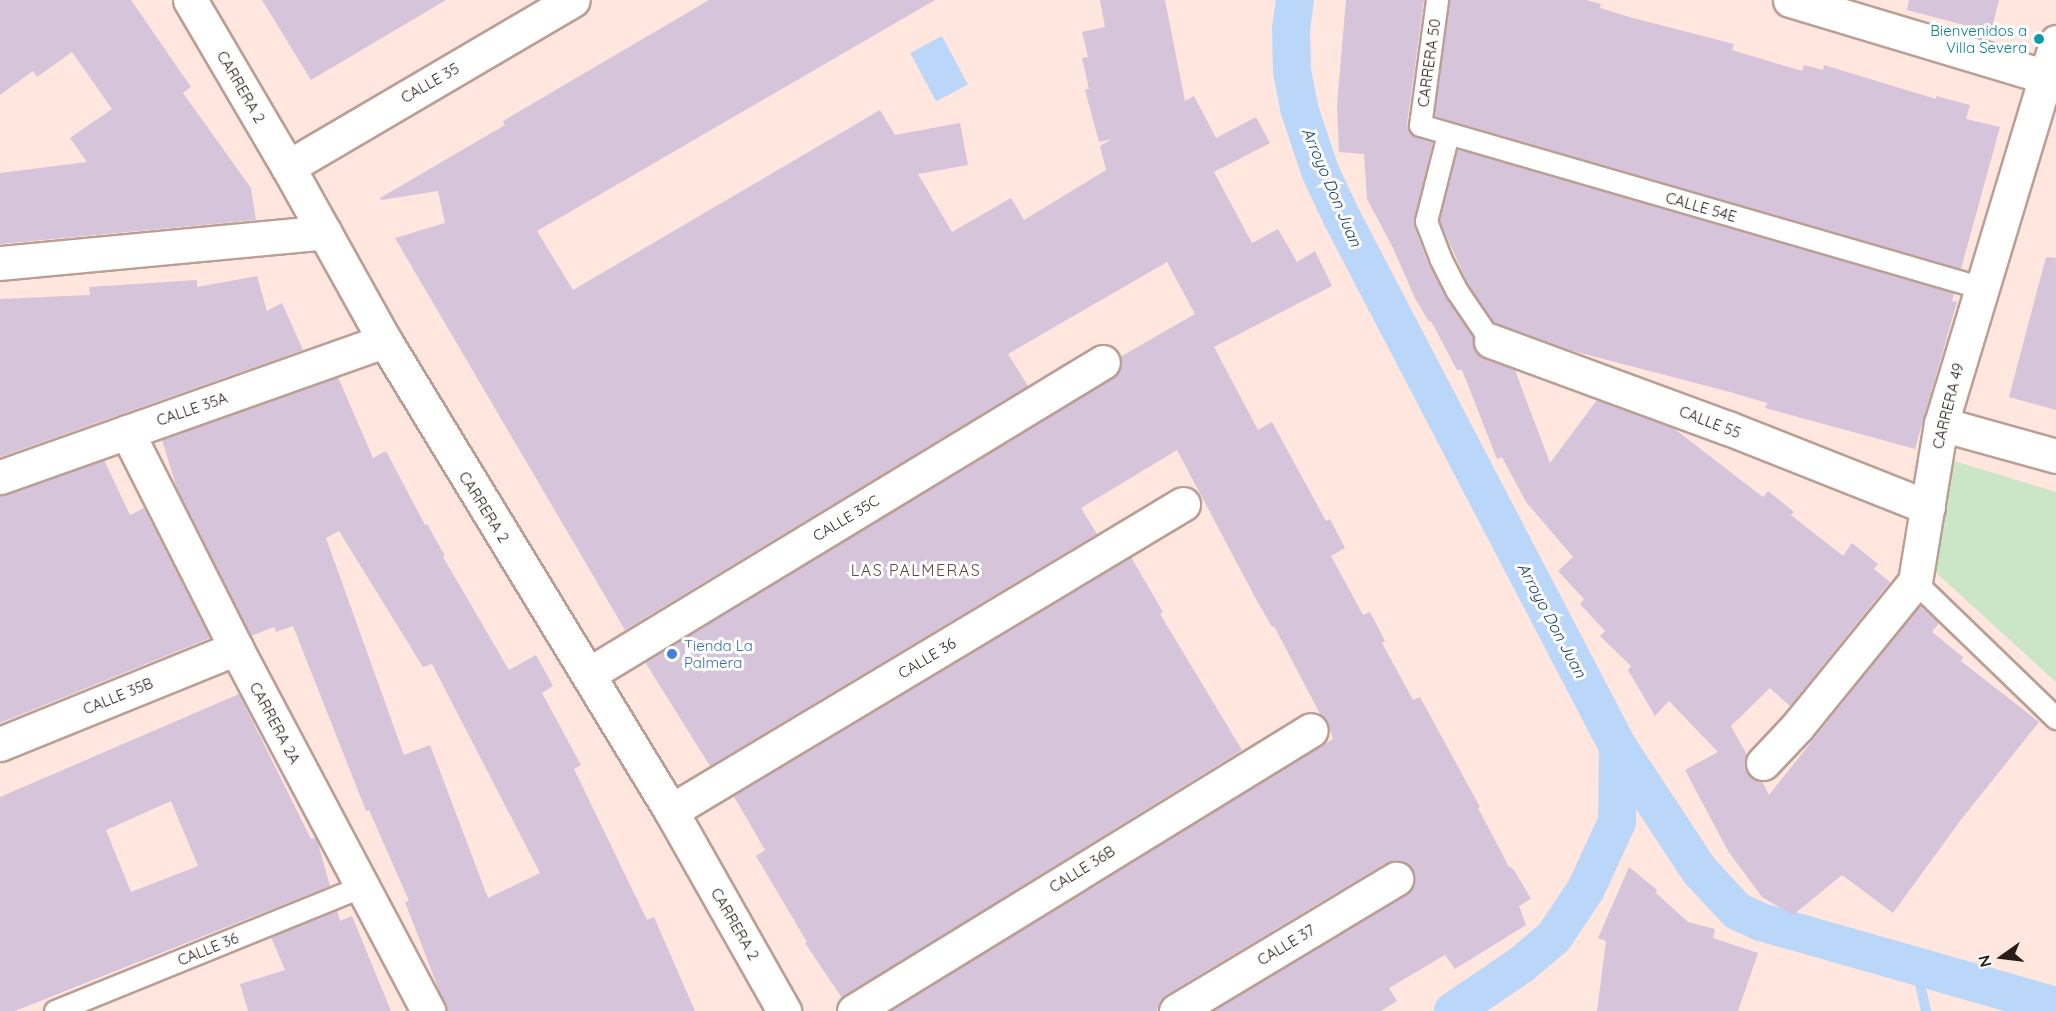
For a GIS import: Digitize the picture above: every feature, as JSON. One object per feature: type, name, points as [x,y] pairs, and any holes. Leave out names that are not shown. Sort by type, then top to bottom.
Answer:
[{"type":"street","name":"CARRERA 2","points":[[190,0],[288,167],[385,341],[671,811],[784,1011]]},
{"type":"street","name":"CALLE 35","points":[[288,167],[573,0]]},
{"type":"street","points":[[1790,0],[2051,79]]},
{"type":"street","name":"CARRERA 49","points":[[1763,763],[1797,727],[1915,582],[1941,424],[1982,288],[2051,79],[2056,42]]},
{"type":"street","points":[[0,263],[325,232]]},
{"type":"street","name":"CALLE 35A","points":[[0,477],[385,341]]},
{"type":"street","name":"CALLE 55","points":[[1491,341],[1728,428],[1928,507]]},
{"type":"street","name":"CALLE 35C","points":[[589,674],[1103,362]]},
{"type":"street","points":[[1941,424],[2056,456]]},
{"type":"street","name":"CARRERA 2A","points":[[128,432],[236,648],[428,1011]]},
{"type":"street","name":"CALLE 36","points":[[671,811],[1184,504]]},
{"type":"street","name":"CALLE 35B","points":[[0,744],[236,648]]},
{"type":"street","name":"CALLE 36B","points":[[854,1011],[1311,730]]},
{"type":"street","name":"CALLE 37","points":[[1176,1011],[1396,879]]},
{"type":"lane","name":"CARRERA 50","points":[[1420,125],[1437,0]]},
{"type":"lane","name":"CALLE 54E","points":[[1420,125],[1982,288]]},
{"type":"lane","points":[[1448,134],[1426,221],[1440,258],[1453,283],[1491,341]]},
{"type":"lane","points":[[1915,582],[2056,718]]},
{"type":"lane","name":"CALLE 36","points":[[55,1011],[361,887]]},
{"type":"green space","points":[[1951,460],[2056,492],[2056,682],[1932,569]]},
{"type":"water","points":[[942,36],[968,85],[936,101],[910,53]]},
{"type":"building","points":[[0,0],[131,0],[191,87],[183,93],[251,188],[256,220],[0,244],[0,173],[87,162],[70,138],[112,109],[72,52],[37,77],[33,71],[0,95]]},
{"type":"building","points":[[262,0],[446,0],[311,80]]},
{"type":"building","points":[[709,0],[935,0],[537,231],[573,290],[880,110],[895,135],[960,123],[968,165],[918,174],[952,232],[1011,198],[1024,220],[1106,170],[1100,146],[1112,139],[1099,142],[1085,90],[1089,89],[1082,58],[1088,57],[1082,32],[1105,27],[1100,0],[1165,0],[1185,101],[1194,96],[1216,138],[1256,117],[1270,143],[1214,172],[1252,243],[1278,229],[1297,262],[1315,251],[1332,286],[1214,347],[1258,430],[1272,422],[1326,521],[1330,519],[1345,548],[1331,556],[1363,615],[1370,612],[1385,641],[1382,643],[1413,700],[1420,697],[1480,807],[1478,808],[1508,865],[1506,867],[1509,866],[1514,870],[1531,899],[1519,906],[1526,925],[1455,969],[1445,955],[1389,988],[1397,1001],[1381,1011],[1212,1011],[1406,895],[1413,888],[1415,878],[1406,863],[1395,860],[1386,863],[1166,995],[1160,1001],[1157,1011],[890,1011],[1333,739],[1327,721],[1320,714],[1274,626],[1272,627],[1256,599],[1177,450],[1081,508],[1097,534],[710,766],[645,662],[1113,378],[1120,370],[1120,357],[1195,314],[1167,262],[1008,354],[1028,386],[625,630],[395,238],[445,223],[438,191],[381,200],[380,198],[505,125],[503,121]]},
{"type":"building","points":[[1346,0],[1424,0],[1407,124],[1412,135],[1433,142],[1414,226],[1428,263],[1446,297],[1473,337],[1476,353],[1485,359],[1515,370],[1550,463],[1597,400],[1672,427],[1763,497],[1768,491],[1794,512],[1791,515],[1843,556],[1852,543],[1878,564],[1874,569],[1890,582],[1790,706],[1770,688],[1731,726],[1747,755],[1745,768],[1750,776],[1762,781],[1769,795],[1920,606],[1939,623],[1932,632],[1963,657],[1961,661],[2039,722],[1960,821],[1893,913],[1842,875],[1793,915],[1762,897],[1728,851],[1685,770],[1718,752],[1669,701],[1655,716],[1628,670],[1631,666],[1600,636],[1605,631],[1580,604],[1584,599],[1558,571],[1573,557],[1526,502],[1502,457],[1497,459],[1462,370],[1457,370],[1431,321],[1429,322],[1415,298],[1393,248],[1367,199],[1364,154],[1339,152],[1337,105]]},
{"type":"building","points":[[1449,0],[1586,0],[1601,4],[1600,8],[1633,18],[1734,44],[1732,50],[1802,71],[1804,65],[1823,70],[1824,65],[1936,99],[1936,96],[1970,105],[1966,119],[2000,127],[1961,269],[1434,116]]},
{"type":"building","points":[[1909,0],[1999,0],[1991,32],[1907,10]]},
{"type":"building","points":[[1457,149],[1954,293],[1952,301],[1957,302],[1915,449],[1765,408],[1767,403],[1730,392],[1573,351],[1494,323],[1468,284],[1439,220]]},
{"type":"building","points":[[2046,257],[2056,258],[2056,410],[2009,397]]},
{"type":"building","points":[[257,276],[267,311],[282,303],[303,350],[0,457],[0,299],[90,295],[89,287],[197,280],[197,287]]},
{"type":"building","points":[[338,377],[373,458],[386,451],[425,525],[427,524],[445,556],[443,557],[509,670],[536,655],[553,686],[542,693],[581,765],[574,769],[647,920],[654,917],[695,1011],[447,1011],[405,902],[409,901],[369,810],[366,811],[293,626],[276,632],[274,627],[251,636],[178,492],[162,440]],"holes":[[[339,531],[423,667],[432,664],[540,873],[488,898],[430,745],[404,755],[326,538]]]},
{"type":"building","points":[[104,460],[130,515],[144,508],[210,638],[0,723],[0,495]]},
{"type":"building","points":[[1131,557],[1163,612],[1160,614],[1242,750],[842,998],[805,943],[807,942],[756,856],[765,850],[733,795]]},
{"type":"building","points":[[239,694],[311,839],[315,838],[318,843],[330,886],[15,1011],[0,1011],[0,797]],"holes":[[[171,801],[198,866],[131,892],[106,830]]]},
{"type":"building","points":[[1629,867],[1657,890],[1656,893],[1688,922],[1715,929],[1713,938],[1758,953],[1738,1011],[1597,1011],[1606,941],[1598,938]]},
{"type":"building","points":[[337,910],[340,921],[352,916],[391,1011],[248,1011],[240,984],[285,970],[271,937]]},
{"type":"waterway","name":"Arroyo Don Juan","points":[[1295,0],[1291,28],[1292,71],[1299,108],[1320,171],[1341,216],[1618,747],[1699,870],[1737,911],[1761,922],[2056,1006]]},
{"type":"waterway","points":[[1453,1011],[1521,965],[1554,937],[1586,889],[1617,822],[1618,747]]},
{"type":"waterway","points":[[1916,966],[1926,1011]]},
{"type":"place","name":"Bienvenidos a Villa Severa","points":[[2039,39]]},
{"type":"place","name":"Tienda La Palmera","points":[[672,654]]},
{"type":"district","name":"LAS PALMERAS","points":[[916,570]]}]
